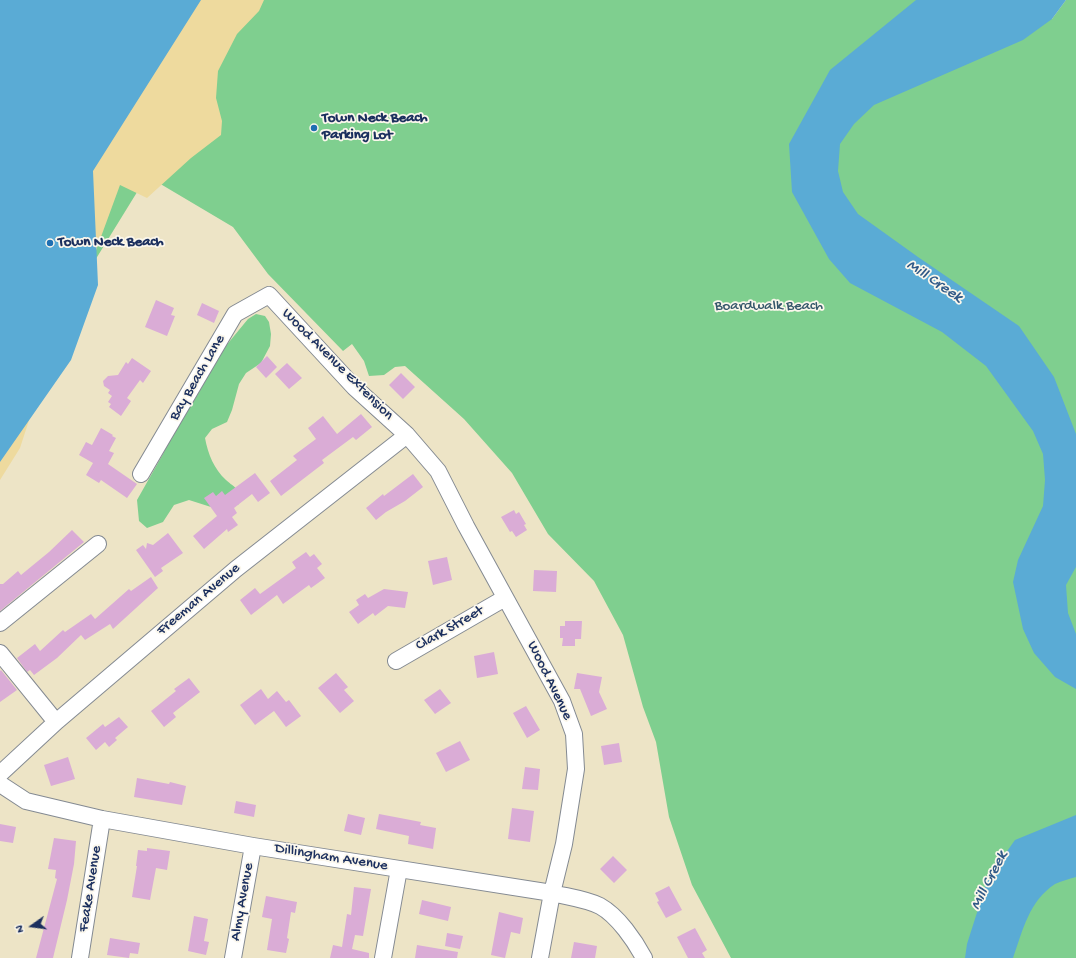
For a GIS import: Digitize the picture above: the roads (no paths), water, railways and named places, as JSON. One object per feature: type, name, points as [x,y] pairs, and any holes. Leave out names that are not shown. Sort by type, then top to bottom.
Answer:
[{"type":"street","name":"Wood Avenue Extension","points":[[269,295],[354,387],[407,435]]},
{"type":"street","name":"Bay Beach Lane","points":[[141,474],[236,314],[269,295]]},
{"type":"street","name":"Wood Avenue","points":[[407,435],[438,471],[466,526],[562,701],[574,734],[576,769],[564,844],[552,893],[540,958]]},
{"type":"street","name":"Freeman Avenue","points":[[0,774],[56,722],[236,569],[407,435]]},
{"type":"street","points":[[0,623],[98,544]]},
{"type":"street","name":"Clark Street","points":[[396,661],[505,598]]},
{"type":"street","points":[[0,653],[56,722]]},
{"type":"street","name":"Dillingham Avenue","points":[[0,784],[26,801],[102,819],[253,846],[552,893],[589,902],[601,907],[627,931],[644,958]]},
{"type":"street","name":"Feake Avenue","points":[[80,958],[102,819]]},
{"type":"street","name":"Almy Avenue","points":[[233,958],[253,846]]},
{"type":"street","points":[[383,958],[399,869]]},
{"type":"water","name":"Town Neck Beach","points":[[0,0],[201,0],[93,171],[98,285],[71,360],[0,462]]},
{"type":"water","name":"Mill Creek","points":[[916,0],[1066,0],[1052,19],[1023,40],[874,105],[854,124],[840,144],[838,171],[843,192],[858,214],[1019,326],[1054,377],[1076,434],[1076,567],[1066,585],[1068,613],[1076,634],[1076,689],[1055,677],[1034,653],[1023,629],[1013,582],[1018,560],[1043,506],[1045,480],[1043,454],[1033,431],[986,366],[942,332],[850,283],[829,259],[792,192],[789,144],[830,70]]},
{"type":"water","name":"Mill Creek","points":[[1076,815],[1076,877],[1055,884],[1039,899],[1028,917],[1013,958],[965,958],[967,944],[988,878],[1015,840]]},
{"type":"place","name":"Town Neck Beach Parking Lot","points":[[314,128]]},
{"type":"place","name":"Town Neck Beach","points":[[50,243]]},
{"type":"park label","name":"Boardwalk Beach","points":[[769,307]]}]
